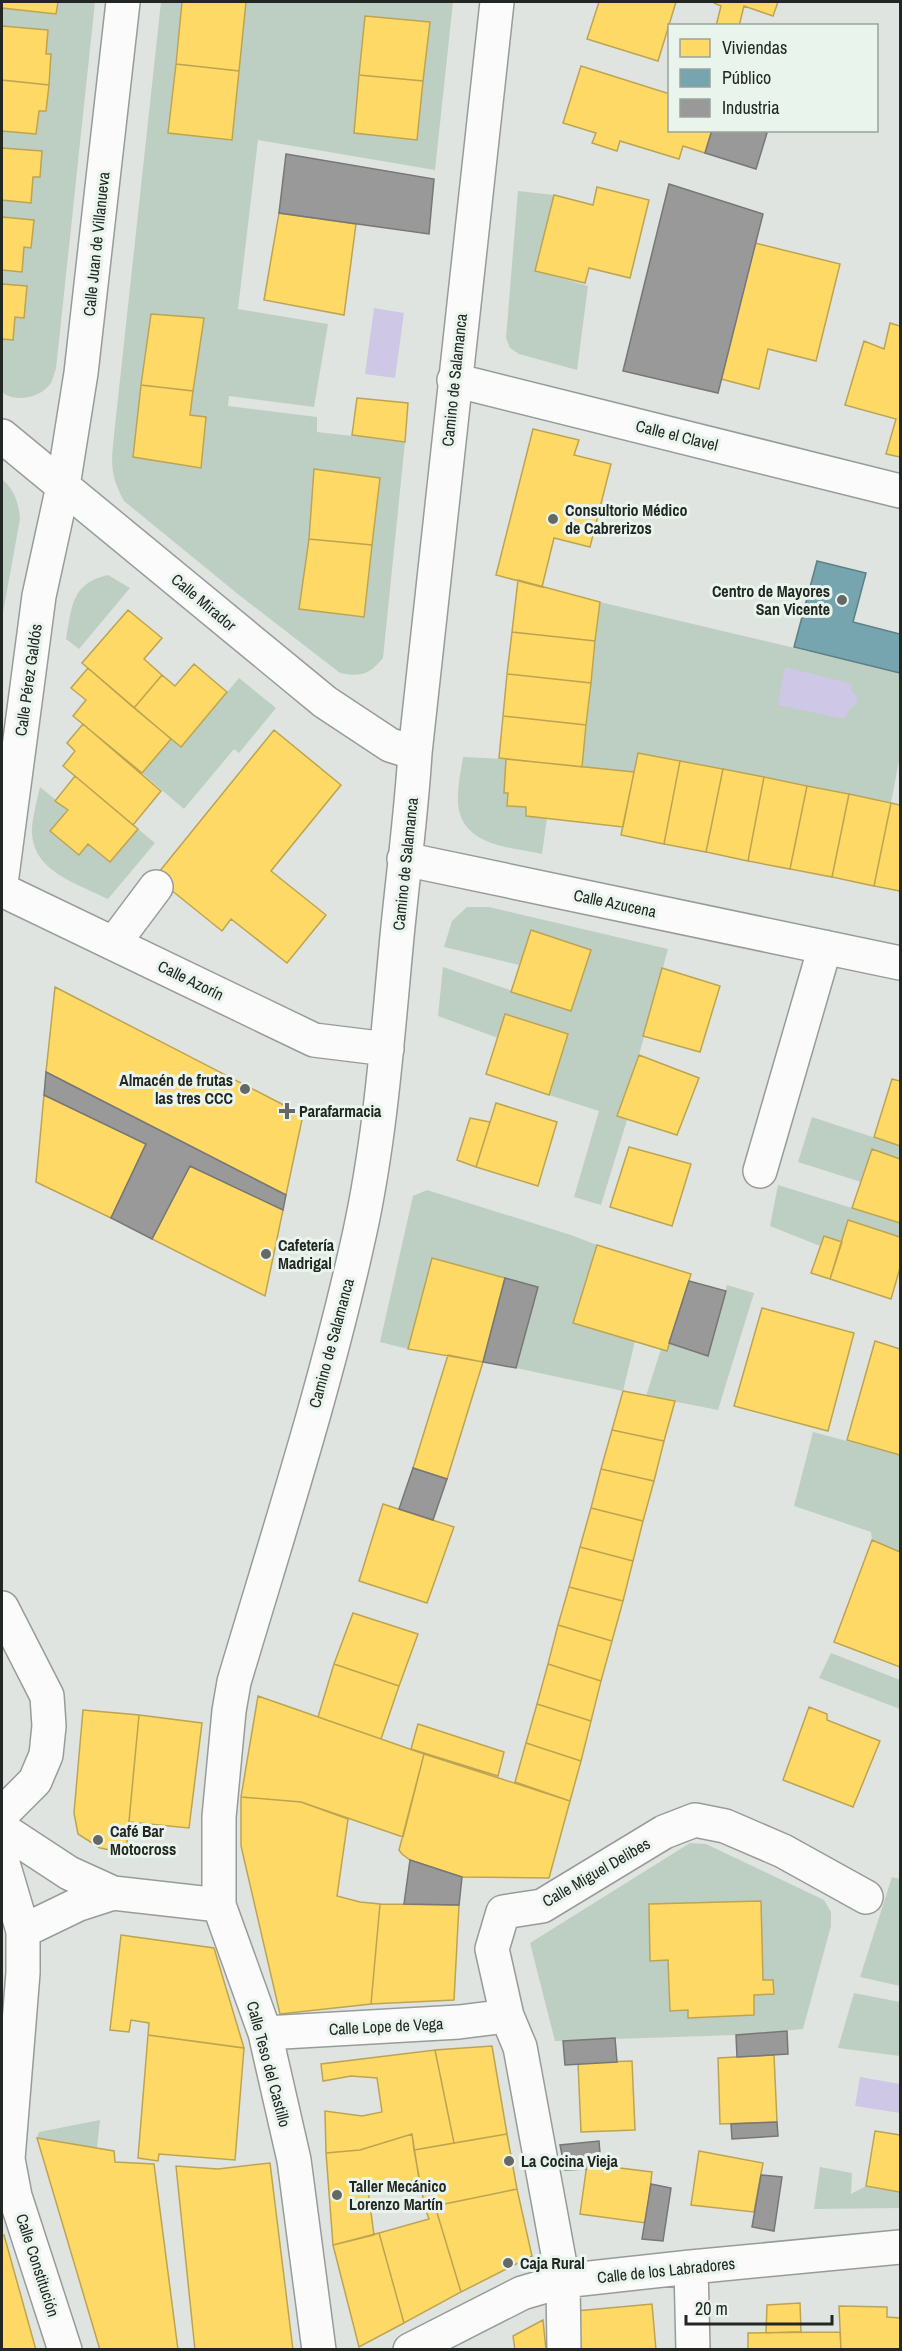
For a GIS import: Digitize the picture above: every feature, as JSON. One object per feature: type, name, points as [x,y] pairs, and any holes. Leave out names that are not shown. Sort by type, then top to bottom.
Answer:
[{"type":"street","name":"Calle Juan de Villanueva","points":[[63,486],[81,373],[123,2]]},
{"type":"street","name":"Camino de Salamanca","points":[[229,1710],[234,1682],[333,1339],[359,1235],[374,1152],[387,1049],[404,859],[412,803],[415,753],[454,380],[497,2]]},
{"type":"street","name":"Calle el Clavel","points":[[454,380],[900,491]]},
{"type":"street","name":"Calle Mirador","points":[[2,436],[325,702],[390,745],[415,753]]},
{"type":"street","name":"Calle Pérez Galdós","points":[[2,876],[39,596],[63,486]]},
{"type":"street","name":"Calle Azucena","points":[[404,859],[900,963]]},
{"type":"street","points":[[114,943],[156,887]]},
{"type":"street","name":"Calle Azorín","points":[[2,890],[315,1040],[387,1049]]},
{"type":"street","points":[[760,1171],[825,947]]},
{"type":"street","points":[[2,1608],[48,1695],[49,1726],[46,1755],[35,1781],[2,1814]]},
{"type":"street","name":"Calle Teso del Castillo","points":[[229,1710],[219,1816],[219,1905],[264,2033],[294,2160],[318,2349]]},
{"type":"street","name":"Calle Miguel Delibes","points":[[564,2349],[563,2282],[519,2047],[507,2016],[492,1949],[503,1912],[542,1906],[664,1832],[695,1820],[725,1826],[783,1851],[866,1897]]},
{"type":"street","points":[[2,1829],[69,1873],[112,1893],[219,1905]]},
{"type":"street","name":"Calle Constitución","points":[[2,1860],[23,1931],[23,1973],[6,2191],[65,2349]]},
{"type":"street","points":[[23,1931],[79,1904],[112,1893]]},
{"type":"street","name":"Calle Lope de Vega","points":[[264,2033],[459,2022],[507,2016]]},
{"type":"street","name":"Calle de los Labradores","points":[[410,2349],[522,2293],[563,2282],[900,2247]]},
{"type":"street","points":[[691,2267],[693,2349]]},
{"type":"green space","points":[[2,2],[95,2],[56,369],[52,382],[47,388],[35,395],[21,398],[2,392]]},
{"type":"green space","points":[[161,2],[182,2],[168,133],[231,140],[246,3],[236,2],[453,2],[435,170],[258,140],[238,309],[328,324],[314,407],[229,396],[228,406],[317,417],[317,432],[405,442],[383,658],[364,673],[354,675],[340,673],[239,595],[124,501],[116,484],[112,454]],"holes":[[[365,16],[429,22],[417,139],[354,133]],[[380,478],[364,617],[300,609],[309,539]]]},
{"type":"green space","points":[[518,191],[554,195],[536,271],[588,286],[577,370],[519,354],[510,348],[506,338]]},
{"type":"green space","points":[[2,479],[10,487],[15,497],[20,519],[2,618]]},
{"type":"green space","points":[[108,575],[130,588],[79,649],[66,639],[75,598],[87,584]]},
{"type":"green space","points":[[600,602],[900,673],[900,755],[891,803],[638,753],[634,772],[582,767]]},
{"type":"green space","points":[[239,678],[276,708],[239,753],[234,749],[184,809],[142,773],[171,739],[181,747]]},
{"type":"green space","points":[[463,757],[506,759],[504,792],[508,793],[507,806],[526,807],[547,818],[542,854],[489,842],[468,828],[461,817],[458,803]]},
{"type":"green space","points":[[40,787],[68,810],[50,831],[79,855],[88,844],[110,862],[138,829],[155,843],[108,899],[58,874],[39,855],[33,843],[32,828]]},
{"type":"green space","points":[[467,907],[489,907],[668,949],[639,1055],[617,1116],[627,1120],[601,1205],[574,1197],[599,1111],[549,1095],[498,1038],[438,1016],[443,967],[571,1011],[591,950],[531,930],[519,965],[444,947],[452,921]]},
{"type":"green space","points":[[812,1117],[900,1146],[900,1159],[872,1150],[861,1182],[798,1162]]},
{"type":"green space","points":[[778,1185],[900,1223],[900,1237],[848,1221],[842,1242],[824,1236],[820,1246],[770,1226]]},
{"type":"green space","points":[[427,1190],[597,1245],[573,1323],[635,1341],[623,1391],[516,1368],[538,1287],[433,1258],[408,1349],[380,1342],[413,1196]]},
{"type":"green space","points":[[727,1285],[754,1293],[718,1410],[646,1396],[661,1349],[669,1343],[708,1355]]},
{"type":"green space","points":[[813,1432],[900,1455],[900,1552],[872,1540],[871,1532],[794,1506]]},
{"type":"green space","points":[[831,1653],[900,1680],[900,1709],[819,1678]]},
{"type":"green space","points":[[690,1843],[706,1844],[824,1900],[831,1912],[831,1926],[803,2029],[736,2035],[555,2041],[530,1943]]},
{"type":"green space","points":[[892,1877],[900,1879],[900,1986],[860,1977]]},
{"type":"green space","points":[[854,1993],[900,2002],[900,2056],[838,2048]]},
{"type":"green space","points":[[100,2120],[97,2148],[37,2138],[39,2132]]},
{"type":"green space","points":[[820,2167],[852,2173],[851,2194],[866,2186],[900,2192],[900,2208],[814,2209]]},
{"type":"shaded area","points":[[374,308],[404,313],[395,378],[365,374]]},
{"type":"shaded area","points":[[785,667],[852,684],[851,691],[857,696],[856,704],[848,711],[844,719],[778,705]]},
{"type":"shaded area","points":[[860,2077],[900,2084],[900,2113],[855,2106]]},
{"type":"building: Viviendas","points":[[2,2],[58,2],[56,14],[2,8]]},
{"type":"building: Viviendas","points":[[182,2],[246,2],[239,71],[176,64]]},
{"type":"building: Viviendas","points":[[599,2],[676,2],[658,61],[587,39]]},
{"type":"building: Viviendas","points":[[778,2],[773,16],[744,6],[740,24],[716,24],[721,6],[714,3]]},
{"type":"building: Viviendas","points":[[365,16],[430,22],[423,81],[359,75]]},
{"type":"building: Viviendas","points":[[2,26],[48,30],[46,54],[51,54],[49,85],[2,80]]},
{"type":"building: Viviendas","points":[[176,64],[239,71],[232,140],[168,133]]},
{"type":"building: Viviendas","points":[[581,66],[668,93],[668,132],[711,132],[705,153],[683,146],[679,159],[620,141],[617,151],[592,143],[596,133],[563,123]]},
{"type":"building: Viviendas","points":[[359,75],[423,81],[417,140],[354,133]]},
{"type":"building: Viviendas","points":[[2,80],[49,85],[46,111],[39,111],[36,134],[2,131]]},
{"type":"building: Viviendas","points":[[2,148],[42,151],[40,177],[33,177],[31,203],[2,200]]},
{"type":"building: Viviendas","points":[[597,187],[649,200],[630,278],[589,268],[585,283],[535,271],[554,195],[593,205]]},
{"type":"building: Viviendas","points":[[279,213],[356,224],[344,315],[264,300]]},
{"type":"building: Viviendas","points":[[2,217],[34,220],[31,248],[24,247],[22,272],[2,270]]},
{"type":"building: Viviendas","points":[[755,243],[840,264],[816,361],[768,349],[759,389],[721,379]]},
{"type":"building: Viviendas","points":[[2,284],[27,286],[24,318],[15,317],[13,340],[2,339]]},
{"type":"building: Viviendas","points":[[151,314],[204,318],[193,391],[141,385]]},
{"type":"building: Viviendas","points":[[890,323],[900,326],[900,457],[886,454],[896,419],[845,405],[864,341],[884,349]]},
{"type":"building: Viviendas","points":[[141,385],[193,391],[190,415],[206,417],[201,468],[133,457]]},
{"type":"building: Viviendas","points":[[357,398],[408,403],[405,442],[352,435]]},
{"type":"building: Viviendas","name":"Consultorio Médico de Cabrerizos","points":[[533,429],[579,440],[574,455],[611,464],[590,547],[554,538],[542,587],[496,575]]},
{"type":"building: Viviendas","points":[[314,469],[380,478],[372,545],[309,539]]},
{"type":"building: Viviendas","points":[[309,539],[372,545],[364,617],[299,609]]},
{"type":"building: Viviendas","points":[[518,580],[600,602],[595,641],[512,632]]},
{"type":"building: Viviendas","points":[[128,610],[162,638],[144,659],[162,675],[134,708],[82,663]]},
{"type":"building: Viviendas","points":[[512,632],[595,641],[591,683],[507,674]]},
{"type":"building: Viviendas","points":[[194,664],[227,692],[181,747],[134,708],[162,675],[175,686]]},
{"type":"building: Viviendas","points":[[88,668],[171,739],[142,773],[73,716],[86,700],[71,688]]},
{"type":"building: Viviendas","points":[[507,674],[591,683],[586,725],[503,716]]},
{"type":"building: Viviendas","points":[[503,716],[586,725],[582,767],[499,758]]},
{"type":"building: Viviendas","points":[[83,724],[161,791],[133,825],[63,766],[75,751],[67,743]]},
{"type":"building: Viviendas","points":[[274,730],[341,785],[271,871],[326,915],[287,963],[231,919],[222,931],[155,877]]},
{"type":"building: Viviendas","points":[[638,753],[680,761],[664,844],[621,835]]},
{"type":"building: Viviendas","points":[[506,759],[634,772],[623,827],[526,816],[526,807],[507,806],[508,793],[504,793]]},
{"type":"building: Viviendas","points":[[680,761],[723,769],[706,852],[664,844]]},
{"type":"building: Viviendas","points":[[723,769],[764,777],[748,861],[706,852]]},
{"type":"building: Viviendas","points":[[75,776],[138,829],[110,862],[88,844],[79,855],[50,831],[68,810],[55,801]]},
{"type":"building: Viviendas","points":[[764,777],[807,786],[790,869],[748,861]]},
{"type":"building: Viviendas","points":[[807,786],[849,794],[832,877],[790,869]]},
{"type":"building: Viviendas","points":[[849,794],[891,803],[874,886],[832,877]]},
{"type":"building: Viviendas","points":[[891,803],[900,805],[900,891],[874,886]]},
{"type":"building: Viviendas","points":[[531,930],[591,950],[571,1011],[511,992]]},
{"type":"building: Viviendas","points":[[662,968],[720,986],[700,1052],[643,1036]]},
{"type":"building: Viviendas","points":[[55,987],[303,1115],[286,1195],[46,1072]]},
{"type":"building: Viviendas","points":[[505,1014],[568,1034],[549,1095],[486,1074]]},
{"type":"building: Viviendas","points":[[639,1055],[699,1078],[677,1135],[617,1116]]},
{"type":"building: Viviendas","points":[[892,1079],[900,1081],[900,1146],[874,1137]]},
{"type":"building: Viviendas","points":[[44,1095],[146,1144],[111,1218],[36,1182]]},
{"type":"building: Viviendas","points":[[496,1103],[557,1122],[538,1186],[476,1167]]},
{"type":"building: Viviendas","points":[[470,1118],[490,1122],[476,1167],[457,1160]]},
{"type":"building: Viviendas","points":[[629,1147],[691,1164],[672,1226],[610,1207]]},
{"type":"building: Viviendas","points":[[872,1149],[900,1159],[900,1223],[852,1208]]},
{"type":"building: Viviendas","points":[[190,1166],[283,1210],[265,1296],[152,1239]]},
{"type":"building: Viviendas","points":[[848,1220],[900,1237],[900,1268],[891,1299],[830,1279]]},
{"type":"building: Viviendas","points":[[824,1236],[842,1242],[830,1279],[811,1273]]},
{"type":"building: Viviendas","points":[[597,1245],[691,1274],[667,1351],[573,1323]]},
{"type":"building: Viviendas","points":[[432,1258],[505,1278],[483,1362],[408,1349]]},
{"type":"building: Viviendas","points":[[762,1308],[854,1333],[828,1431],[734,1406]]},
{"type":"building: Viviendas","points":[[875,1341],[900,1349],[900,1455],[847,1440]]},
{"type":"building: Viviendas","points":[[448,1355],[483,1362],[447,1479],[413,1468]]},
{"type":"building: Viviendas","points":[[623,1391],[675,1401],[664,1441],[612,1430]]},
{"type":"building: Viviendas","points":[[612,1430],[664,1441],[654,1481],[601,1469]]},
{"type":"building: Viviendas","points":[[601,1469],[654,1481],[643,1521],[591,1508]]},
{"type":"building: Viviendas","points":[[383,1504],[454,1527],[427,1603],[359,1581]]},
{"type":"building: Viviendas","points":[[591,1508],[643,1521],[633,1561],[580,1547]]},
{"type":"building: Viviendas","points":[[872,1540],[900,1552],[900,1667],[834,1642]]},
{"type":"building: Viviendas","points":[[580,1547],[633,1561],[623,1601],[569,1587]]},
{"type":"building: Viviendas","points":[[569,1587],[623,1601],[612,1641],[558,1625]]},
{"type":"building: Viviendas","points":[[353,1613],[418,1634],[399,1686],[334,1664]]},
{"type":"building: Viviendas","points":[[558,1625],[612,1641],[601,1681],[548,1664]]},
{"type":"building: Viviendas","points":[[334,1664],[399,1686],[381,1739],[318,1717]]},
{"type":"building: Viviendas","points":[[548,1664],[601,1681],[591,1721],[537,1704]]},
{"type":"building: Viviendas","points":[[258,1696],[424,1754],[403,1837],[301,1802],[241,1797]]},
{"type":"building: Viviendas","points":[[537,1704],[591,1721],[581,1761],[526,1743]]},
{"type":"building: Viviendas","points":[[809,1707],[827,1714],[827,1720],[880,1741],[853,1807],[783,1780]]},
{"type":"building: Viviendas","points":[[83,1710],[139,1715],[126,1853],[100,1848],[78,1834],[74,1813]]},
{"type":"building: Viviendas","points":[[139,1715],[202,1723],[189,1828],[129,1822]]},
{"type":"building: Viviendas","points":[[418,1724],[504,1752],[498,1776],[411,1749]]},
{"type":"building: Viviendas","points":[[526,1743],[581,1761],[570,1801],[515,1782]]},
{"type":"building: Viviendas","points":[[424,1754],[570,1801],[549,1878],[462,1877],[410,1860],[402,1854],[399,1850]]},
{"type":"building: Viviendas","points":[[241,1797],[301,1802],[348,1819],[337,1896],[380,1904],[371,2004],[280,2014],[241,1846]]},
{"type":"building: Viviendas","points":[[761,1901],[763,1980],[773,1980],[774,1994],[754,1995],[754,2015],[688,2018],[688,2010],[670,2011],[668,1960],[650,1961],[649,1904]]},
{"type":"building: Viviendas","points":[[380,1904],[459,1905],[454,2000],[371,2004]]},
{"type":"building: Viviendas","points":[[121,1935],[214,1948],[244,2048],[148,2035],[149,2023],[131,2020],[129,2032],[110,2030]]},
{"type":"building: Viviendas","points":[[148,2035],[244,2048],[235,2160],[159,2154],[158,2161],[138,2158]]},
{"type":"building: Viviendas","points":[[492,2046],[507,2134],[454,2143],[435,2050]]},
{"type":"building: Viviendas","points":[[435,2050],[454,2143],[414,2150],[412,2134],[360,2150],[326,2153],[325,2111],[362,2116],[382,2112],[377,2078],[351,2076],[323,2081],[321,2064]]},
{"type":"building: Viviendas","points":[[774,2055],[777,2122],[720,2124],[718,2058]]},
{"type":"building: Viviendas","points":[[632,2061],[635,2130],[581,2132],[578,2063]]},
{"type":"building: Viviendas","points":[[875,2131],[900,2135],[900,2192],[866,2186]]},
{"type":"building: Viviendas","points":[[412,2134],[419,2179],[368,2190],[374,2235],[333,2245],[326,2153],[360,2150]]},
{"type":"building: Viviendas","points":[[507,2134],[517,2189],[425,2208],[414,2150]]},
{"type":"building: Viviendas","points":[[37,2138],[114,2151],[115,2162],[154,2164],[178,2350],[100,2350]]},
{"type":"building: Viviendas","points":[[699,2151],[763,2163],[754,2212],[691,2205]]},
{"type":"building: Viviendas","points":[[270,2163],[293,2350],[195,2350],[176,2166],[218,2169]]},
{"type":"building: Viviendas","points":[[587,2164],[652,2172],[646,2223],[580,2214]]},
{"type":"building: Viviendas","points":[[517,2189],[532,2256],[461,2292],[435,2206]]},
{"type":"building: Viviendas","points":[[435,2206],[461,2292],[404,2323],[379,2233],[429,2219],[425,2208]]},
{"type":"building: Viviendas","points":[[379,2233],[404,2323],[359,2347],[333,2245]]},
{"type":"building: Viviendas","points":[[4,2235],[36,2350],[2,2350],[2,2236]]},
{"type":"building: Viviendas","points":[[800,2303],[801,2332],[766,2333],[767,2305]]},
{"type":"building: Viviendas","points":[[652,2304],[656,2350],[577,2350],[576,2311]]},
{"type":"building: Viviendas","points":[[839,2306],[887,2307],[887,2317],[900,2318],[900,2350],[841,2350]]},
{"type":"building: Viviendas","points":[[543,2320],[546,2350],[515,2350],[513,2336]]},
{"type":"building: Viviendas","points":[[840,2332],[841,2350],[748,2350],[748,2333]]},
{"type":"building: Público","points":[[817,561],[866,573],[853,622],[900,634],[900,673],[794,647]]},
{"type":"building: Industria","points":[[711,132],[767,133],[756,169],[705,153]]},
{"type":"building: Industria","points":[[286,154],[434,179],[429,234],[279,213]]},
{"type":"building: Industria","points":[[669,184],[763,214],[718,393],[623,371]]},
{"type":"building: Industria","points":[[46,1072],[286,1195],[283,1210],[190,1166],[152,1239],[111,1218],[146,1144],[44,1095]]},
{"type":"building: Industria","points":[[505,1278],[538,1287],[516,1368],[483,1362]]},
{"type":"building: Industria","points":[[689,1281],[726,1291],[708,1356],[669,1343]]},
{"type":"building: Industria","points":[[413,1468],[447,1479],[433,1520],[399,1509]]},
{"type":"building: Industria","points":[[410,1860],[462,1877],[459,1905],[404,1904]]},
{"type":"building: Industria","points":[[787,2031],[788,2054],[737,2057],[736,2035]]},
{"type":"building: Industria","points":[[615,2038],[617,2062],[565,2065],[563,2041]]},
{"type":"building: Industria","points":[[777,2122],[778,2136],[732,2139],[731,2124]]},
{"type":"building: Industria","points":[[599,2141],[601,2166],[587,2164],[586,2169],[565,2170],[560,2145]]},
{"type":"building: Industria","points":[[761,2175],[782,2177],[774,2231],[752,2227]]},
{"type":"building: Industria","points":[[651,2184],[671,2188],[663,2241],[642,2239]]},
{"type":"place","name":"Consultorio Médico de Cabrerizos","points":[[553,519]]},
{"type":"place","name":"Centro de Mayores San Vicente","points":[[842,600]]},
{"type":"place","name":"Almacén de frutas las tres CCC","points":[[245,1089]]},
{"type":"place","name":"Parafarmacia","points":[[287,1111]]},
{"type":"place","name":"Cafetería Madrigal","points":[[266,1254]]},
{"type":"place","name":"Café Bar Motocross","points":[[98,1840]]},
{"type":"place","name":"La Cocina Vieja","points":[[509,2161]]},
{"type":"place","name":"Taller Mecánico Lorenzo Martín","points":[[337,2195]]},
{"type":"place","name":"Caja Rural","points":[[508,2263]]}]
